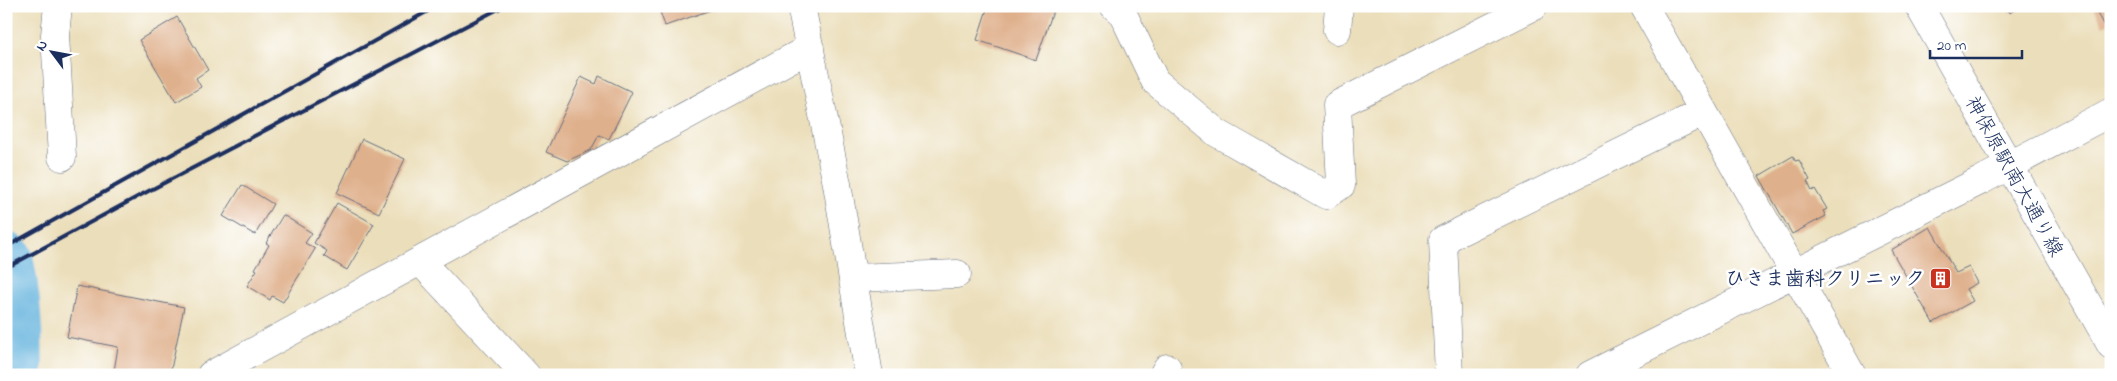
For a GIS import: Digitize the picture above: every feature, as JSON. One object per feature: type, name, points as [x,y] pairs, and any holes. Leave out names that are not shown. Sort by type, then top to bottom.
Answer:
[{"type":"street","points":[[58,6],[55,35],[62,157]]},
{"type":"street","points":[[801,6],[837,184],[869,375]]},
{"type":"street","points":[[1114,6],[1123,14],[1155,80],[1217,133],[1326,195],[1341,186],[1337,105],[1534,6]]},
{"type":"street","points":[[1644,6],[1852,375]]},
{"type":"street","name":"神保原駅南大通り線","points":[[1919,6],[2111,345]]},
{"type":"street","points":[[211,375],[810,48]]},
{"type":"street","points":[[1449,375],[1443,240],[1703,112]]},
{"type":"street","points":[[1590,375],[2009,166],[2111,112]]},
{"type":"street","points":[[420,261],[526,375]]},
{"type":"street","points":[[853,278],[956,274]]},
{"type":"building","points":[[658,6],[719,6],[719,7],[665,26]]},
{"type":"building","points":[[988,6],[1055,6],[1036,60],[977,40]]},
{"type":"building","points":[[2007,6],[2016,6],[2017,8],[2010,13]]},
{"type":"building","points":[[2093,6],[2111,6],[2111,22],[2104,26]]},
{"type":"building","points":[[177,17],[208,70],[196,78],[201,87],[176,102],[139,40]]},
{"type":"building","points":[[599,76],[632,92],[609,139],[599,135],[591,150],[567,161],[546,152],[581,77],[596,84]]},
{"type":"building","points":[[362,139],[405,159],[379,213],[337,193]]},
{"type":"building","points":[[1793,156],[1795,161],[1799,160],[1810,180],[1807,181],[1812,191],[1815,189],[1827,209],[1823,211],[1826,216],[1792,234],[1759,176]]},
{"type":"building","points":[[242,185],[273,204],[255,235],[223,216]]},
{"type":"building","points":[[337,203],[374,224],[347,270],[324,256],[327,251],[314,243]]},
{"type":"building","points":[[283,215],[312,233],[305,243],[315,249],[283,302],[272,296],[270,300],[247,286],[269,245],[266,243]]},
{"type":"building","name":"ひきま歯科クリニック","points":[[1930,227],[1956,273],[1969,267],[1977,283],[1966,289],[1973,301],[1933,323],[1891,250]]},
{"type":"building","points":[[77,286],[184,307],[170,374],[153,371],[152,375],[133,375],[114,371],[118,347],[67,337]]},
{"type":"waterway","points":[[6,260],[14,317],[15,375]]},
{"type":"railway","points":[[6,247],[437,6]]},
{"type":"railway","points":[[6,268],[139,196],[504,6]]},
{"type":"place","name":"ひきま歯科クリニック","points":[[1941,278]]}]
